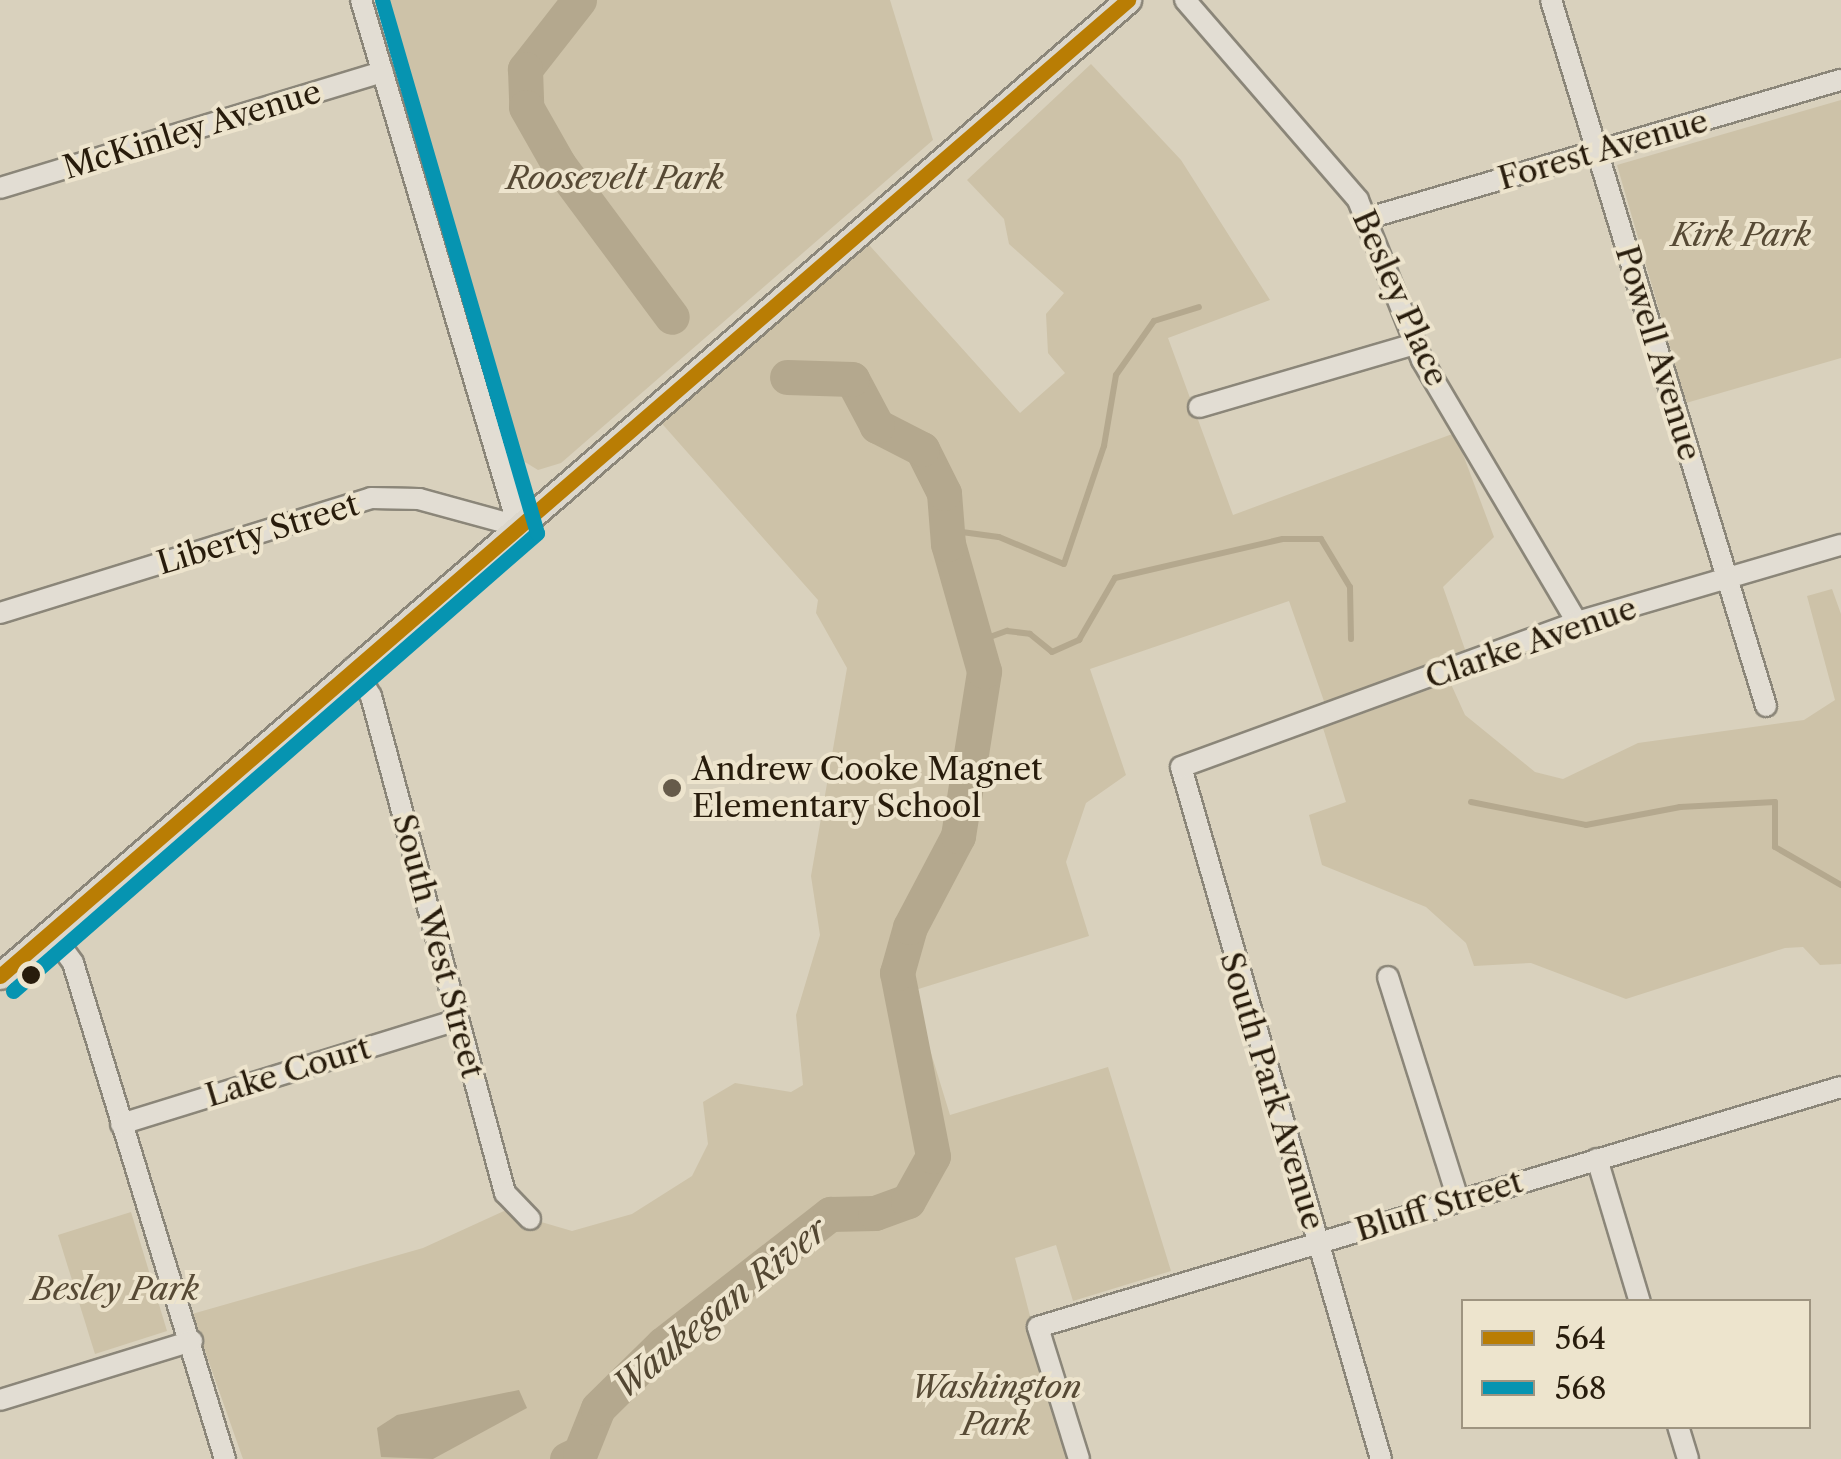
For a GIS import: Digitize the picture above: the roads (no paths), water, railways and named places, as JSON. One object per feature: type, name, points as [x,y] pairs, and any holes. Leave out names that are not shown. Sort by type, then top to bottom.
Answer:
[{"type":"main road","points":[[0,976],[1128,0]]},
{"type":"street","points":[[361,0],[518,526]]},
{"type":"street","name":"Besley Place","points":[[1186,0],[1356,198],[1415,344],[1577,622]]},
{"type":"street","name":"Powell Avenue","points":[[1551,0],[1766,706]]},
{"type":"street","name":"McKinley Avenue","points":[[0,188],[383,72]]},
{"type":"street","name":"Forest Avenue","points":[[1366,219],[1841,80]]},
{"type":"street","points":[[1199,408],[1415,344]]},
{"type":"street","name":"Liberty Street","points":[[0,613],[371,498],[418,499],[518,526]]},
{"type":"street","name":"Clarke Avenue","points":[[1222,747],[1577,622],[1841,545]]},
{"type":"street","name":"South West Street","points":[[354,667],[371,696],[505,1193],[530,1219]]},
{"type":"street","name":"South Park Avenue","points":[[1222,747],[1181,767],[1180,779],[1381,1459]]},
{"type":"street","points":[[50,931],[73,963],[120,1124],[192,1341],[225,1459]]},
{"type":"street","points":[[1388,977],[1458,1199]]},
{"type":"street","name":"Lake Court","points":[[120,1124],[456,1020]]},
{"type":"street","name":"Bluff Street","points":[[1078,1459],[1038,1327],[1841,1087]]},
{"type":"street","points":[[1597,1159],[1639,1299]]},
{"type":"street","points":[[0,1400],[192,1341]]},
{"type":"street","points":[[1679,1429],[1688,1459]]},
{"type":"waterway","name":"Waukegan River","points":[[579,0],[525,69],[526,107],[559,165],[672,317]]},
{"type":"waterway","points":[[947,530],[999,537],[1064,564],[1104,446],[1116,375],[1154,321],[1199,307]]},
{"type":"waterway","name":"Waukegan River","points":[[567,1459],[580,1453],[598,1408],[663,1344],[830,1214],[875,1213],[908,1201],[933,1156],[897,973],[910,927],[958,836],[984,671],[948,544],[944,493],[922,449],[877,426],[852,379],[787,377]]},
{"type":"waterway","points":[[976,642],[1007,631],[1030,634],[1052,652],[1079,640],[1115,578],[1283,539],[1321,539],[1350,587],[1351,639]]},
{"type":"waterway","points":[[1471,802],[1586,825],[1680,807],[1775,802],[1775,847],[1841,885]]},
{"type":"place","name":"Andrew Cooke Magnet Elementary School","points":[[672,788]]},
{"type":"park label","name":"Roosevelt Park","points":[[615,178]]},
{"type":"park label","name":"Kirk Park","points":[[1741,235]]},
{"type":"park label","name":"Besley Park","points":[[115,1289]]},
{"type":"park label","name":"Washington Park","points":[[996,1406]]}]
